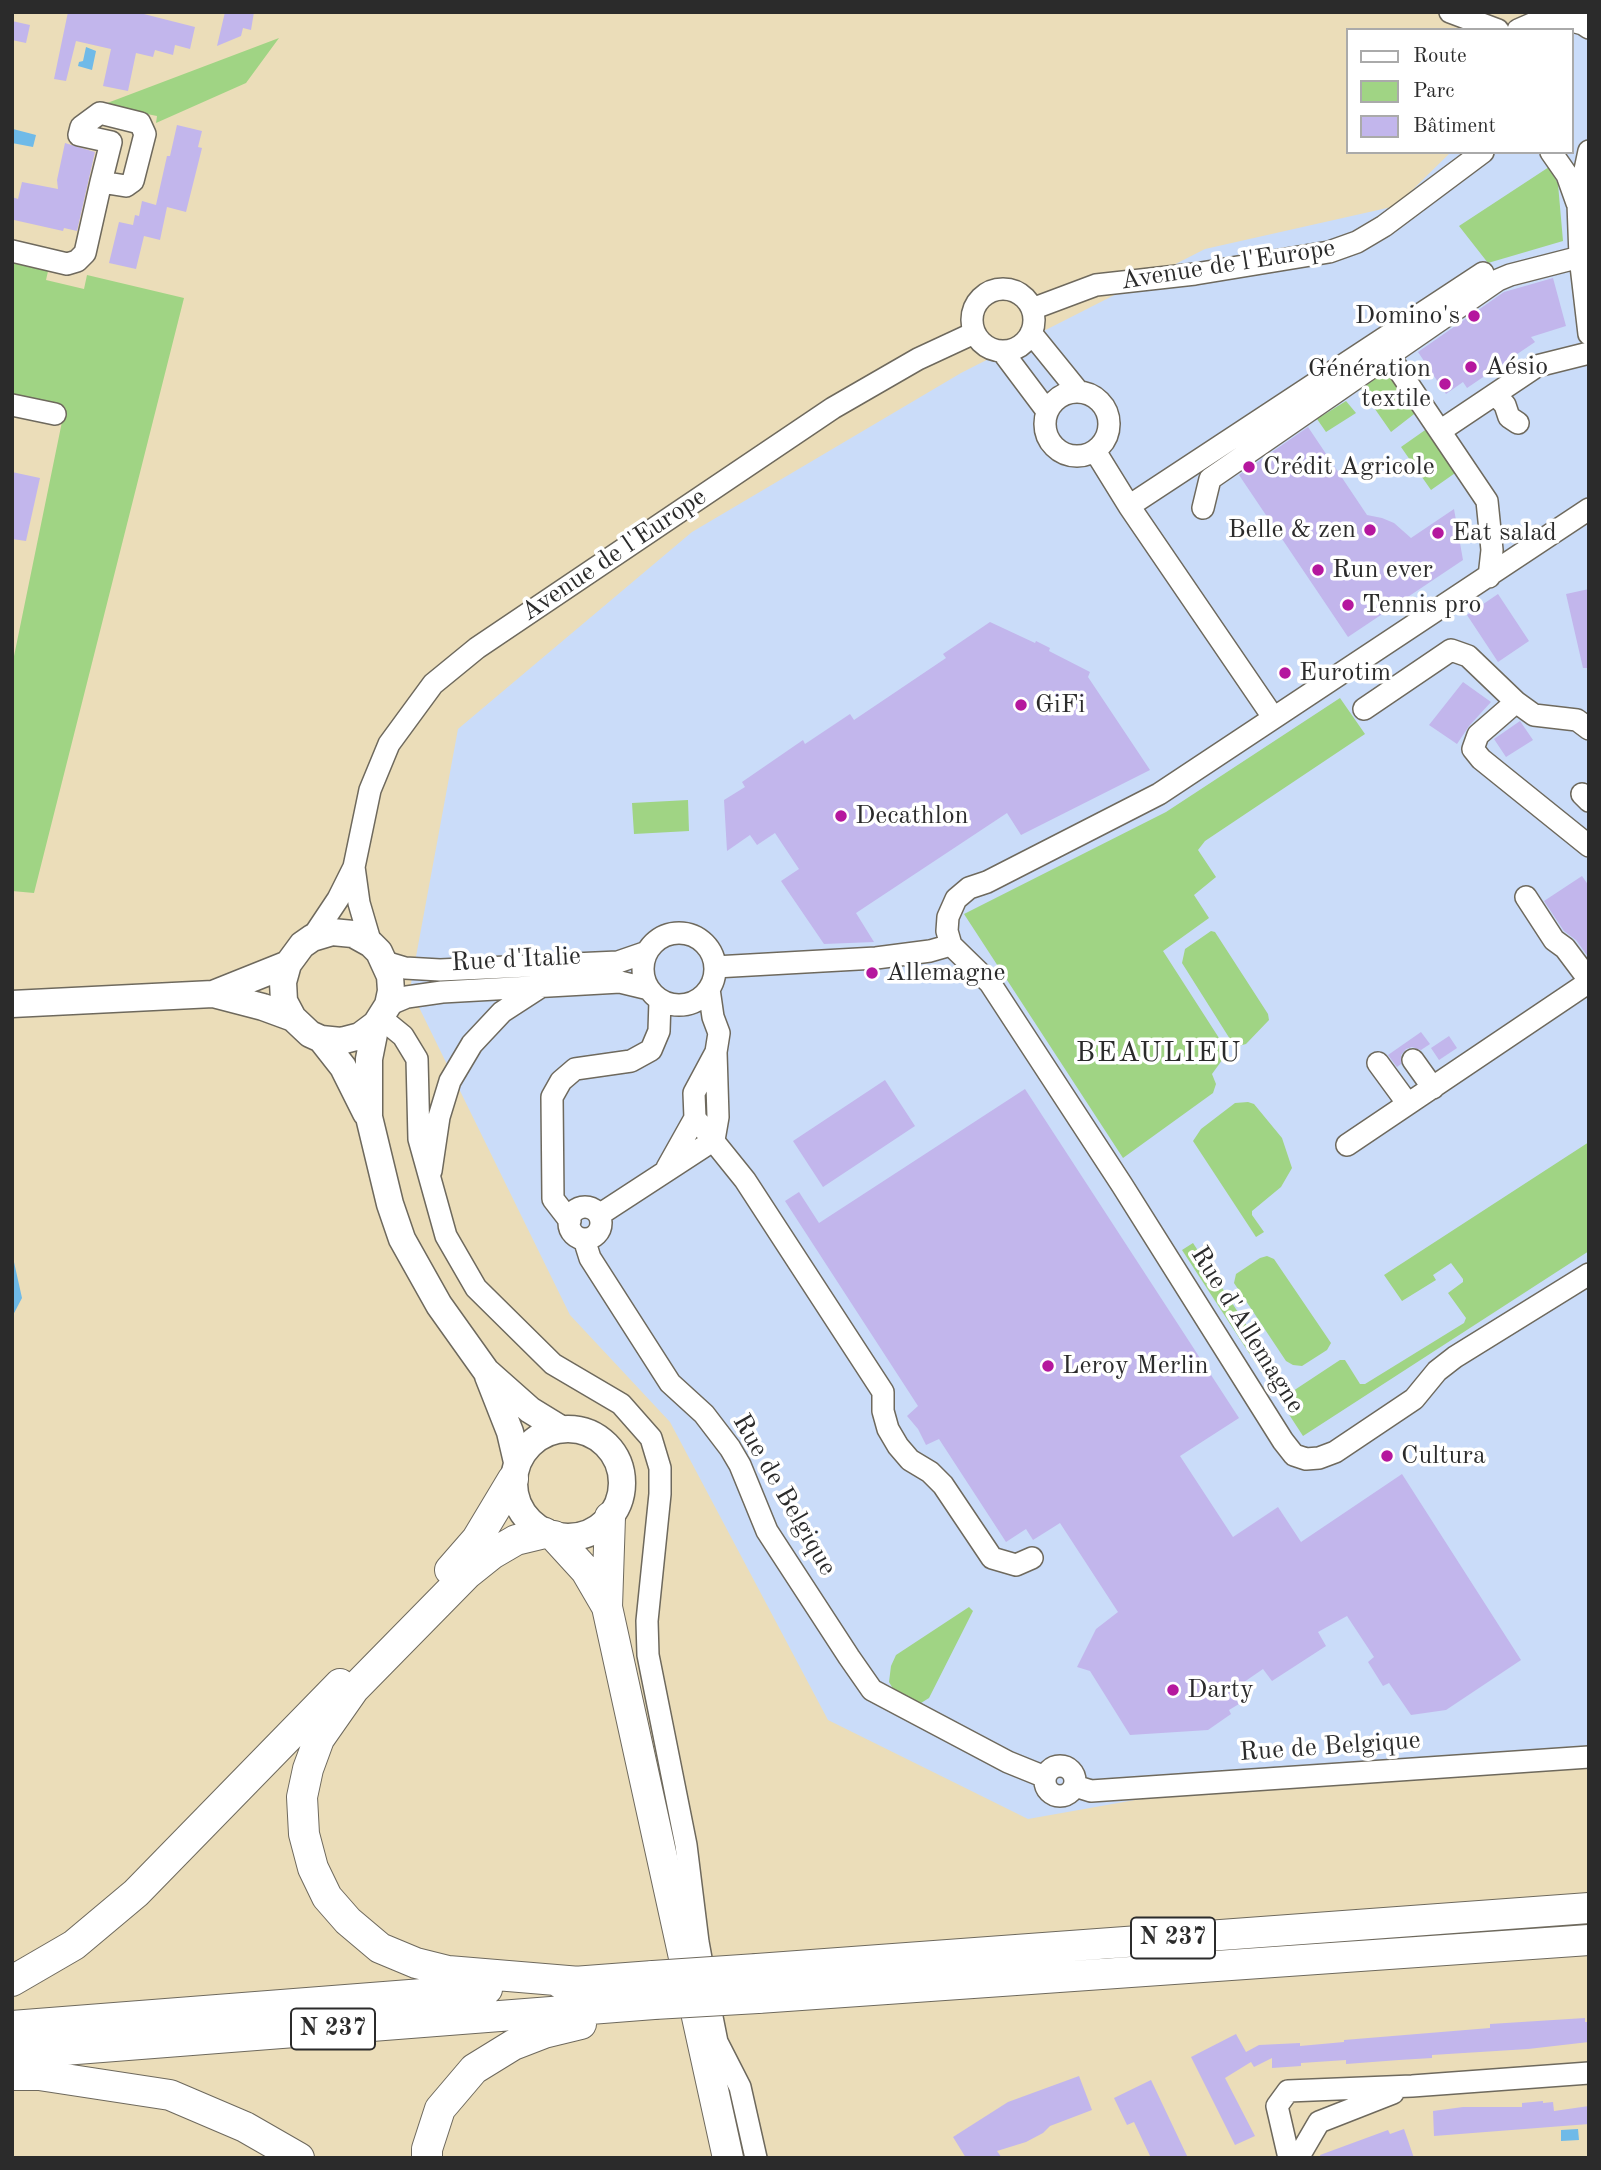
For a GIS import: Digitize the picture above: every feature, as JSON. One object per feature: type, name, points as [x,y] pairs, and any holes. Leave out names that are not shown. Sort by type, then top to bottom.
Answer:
[{"type":"highway","points":[[12,1981],[74,1945],[136,1893],[461,1559],[498,1507],[515,1471]]},
{"type":"highway","points":[[610,1517],[607,1607],[728,2158]]},
{"type":"highway","points":[[580,1982],[448,1971],[416,1963],[380,1948],[348,1921],[327,1897],[313,1868],[304,1834],[302,1797],[308,1769],[319,1739],[354,1689],[467,1574],[492,1553],[516,1539],[550,1534],[586,1570],[607,1607]]},
{"type":"highway","name":"N 237","points":[[758,1983],[1589,1908]]},
{"type":"highway","name":"N 237","points":[[12,2054],[653,1990],[1589,1940]]},
{"type":"highway","points":[[1502,1946],[1589,1957]]},
{"type":"highway","name":"N 237","points":[[12,2026],[580,1982],[653,1990]]},
{"type":"highway","points":[[427,2158],[427,2149],[440,2109],[474,2069],[513,2045],[653,1990]]},
{"type":"highway","points":[[12,2075],[40,2075],[170,2095],[245,2127],[299,2158]]},
{"type":"highway","points":[[711,2158],[713,2094]]},
{"type":"main road","points":[[369,1117],[343,1068],[321,1039],[300,1027],[284,1001],[283,982],[294,953],[312,938],[332,932],[353,934],[379,953],[390,976],[391,991],[369,1059],[369,1117],[387,1193],[402,1238],[439,1305],[486,1371],[530,1410],[561,1429]]},
{"type":"main road","points":[[213,994],[288,964]]},
{"type":"main road","points":[[12,1004],[213,994],[293,1018]]},
{"type":"main road","points":[[321,1039],[341,1041],[360,1036],[382,1016]]},
{"type":"main road","points":[[486,1371],[510,1432],[515,1471],[514,1495],[531,1524],[550,1534],[574,1537],[594,1530],[610,1517],[618,1503],[622,1487],[621,1471],[606,1443],[577,1429],[561,1429],[542,1434],[527,1446],[515,1471]]},
{"type":"street","points":[[1436,12],[1451,28]]},
{"type":"street","points":[[1450,12],[1493,28]]},
{"type":"street","points":[[1521,28],[1544,16],[1584,22]]},
{"type":"street","points":[[1573,146],[1589,139]]},
{"type":"street","points":[[1589,151],[1578,203],[1580,257],[1589,334]]},
{"type":"street","name":"Avenue de l'Europe","points":[[1032,309],[1096,285],[1195,274],[1329,252],[1357,242],[1384,226],[1480,154]]},
{"type":"street","points":[[1553,154],[1567,175],[1578,203]]},
{"type":"street","points":[[12,251],[67,264],[76,261],[85,253],[101,182]]},
{"type":"street","points":[[1203,508],[1210,479],[1498,280],[1580,257]]},
{"type":"street","points":[[1129,506],[1483,273]]},
{"type":"street","points":[[1002,351],[1019,346],[1031,333],[1034,323],[1032,309],[1027,300],[1017,292],[1007,289],[988,293],[978,301],[973,310],[974,333],[985,345],[1002,351],[1047,411]]},
{"type":"street","name":"Avenue de l'Europe","points":[[312,938],[338,899],[354,867],[370,790],[389,744],[433,684],[477,648],[833,408],[918,359],[974,333]]},
{"type":"street","points":[[1031,333],[1078,391],[1097,398],[1108,414],[1108,435],[1096,451],[1077,457],[1059,451],[1047,437],[1044,420],[1047,411],[1059,396],[1078,391]]},
{"type":"street","points":[[1440,431],[1537,366],[1589,353]]},
{"type":"street","points":[[1390,357],[1487,501],[1492,550],[1489,577]]},
{"type":"street","points":[[1495,394],[1505,405],[1509,417],[1518,424]]},
{"type":"street","points":[[12,405],[55,414]]},
{"type":"street","points":[[1096,451],[1129,506],[1273,717]]},
{"type":"street","points":[[715,967],[876,958],[930,951],[951,945],[947,931],[948,917],[956,899],[970,888],[999,876],[1158,794],[1589,509]]},
{"type":"street","points":[[1364,709],[1451,650],[1468,656],[1516,702],[1534,715],[1577,720],[1589,729]]},
{"type":"street","points":[[1516,702],[1478,735],[1473,749],[1481,759],[1564,827],[1588,853]]},
{"type":"street","name":"Avenue de l'Europe","points":[[354,867],[359,903],[379,953]]},
{"type":"street","points":[[1347,1145],[1589,981],[1565,948],[1554,940],[1526,897]]},
{"type":"street","points":[[599,1215],[600,1229],[594,1237],[584,1239],[575,1235],[570,1221],[552,1199],[552,1097],[561,1080],[575,1069],[631,1061],[651,1050],[659,1031],[655,994],[643,971],[647,952],[661,937],[671,933],[692,935],[708,947],[715,975],[709,989],[699,999],[687,1004],[673,1004],[655,994]]},
{"type":"street","name":"Rue d'Allemagne","points":[[951,945],[990,983],[1294,1455],[1306,1459],[1335,1452],[1414,1399],[1437,1371],[1455,1357],[1589,1274]]},
{"type":"street","name":"Rue d'Italie","points":[[379,953],[413,969],[440,970],[618,962],[647,952]]},
{"type":"street","name":"Rue d'Italie","points":[[382,1016],[423,994],[620,982],[655,994]]},
{"type":"street","points":[[430,1178],[439,1117],[450,1081],[472,1044],[488,1024],[541,987]]},
{"type":"street","points":[[599,1215],[714,1140],[718,1117],[716,1052],[719,1033],[713,1017],[709,989]]},
{"type":"street","points":[[382,1016],[403,1035],[417,1059],[419,1139],[446,1236],[476,1288],[553,1364],[621,1404],[651,1438],[660,1468],[660,1494],[647,1621],[648,1655],[685,1845],[698,1942],[717,2042],[740,2087],[756,2158]]},
{"type":"street","points":[[664,1173],[695,1118],[694,1093],[716,1052]]},
{"type":"street","points":[[1413,1060],[1433,1088]]},
{"type":"street","points":[[1378,1063],[1408,1104]]},
{"type":"street","points":[[695,1118],[745,1181],[883,1392],[883,1411],[888,1429],[898,1446],[910,1460],[930,1472],[943,1485],[992,1558],[1016,1565],[1032,1558]]},
{"type":"street","points":[[570,1221],[580,1209],[590,1209],[599,1215]]},
{"type":"street","name":"Rue de Belgique","points":[[584,1239],[590,1258],[670,1383],[704,1413],[730,1448],[740,1465],[767,1531],[872,1690],[1009,1762],[1045,1777],[1053,1767],[1063,1765],[1074,1774],[1075,1786],[1091,1791],[1589,1757]]},
{"type":"street","points":[[1289,2158],[1277,2106],[1288,2091],[1412,2086],[1589,2073]]},
{"type":"street","points":[[1298,2158],[1320,2122],[1412,2086]]},
{"type":"shaded area","points":[[1545,12],[1589,12],[1589,1750],[1163,1795],[1028,1819],[828,1720],[670,1422],[570,1315],[410,989],[458,729],[692,532],[961,373],[1205,249],[1396,206],[1449,154],[1573,154],[1573,28],[1535,28]]},
{"type":"green space","points":[[279,38],[246,83],[156,123],[157,116],[102,105]]},
{"type":"green space","points":[[1549,167],[1558,184],[1563,241],[1488,263],[1459,226]]},
{"type":"green space","points":[[12,260],[49,267],[46,280],[84,289],[87,275],[184,298],[34,893],[12,891],[12,666],[65,407],[12,395]]},
{"type":"green space","points":[[1389,369],[1418,411],[1391,432],[1361,389]]},
{"type":"green space","points":[[1346,401],[1356,413],[1326,432],[1317,419]]},
{"type":"green space","points":[[1428,428],[1458,471],[1431,490],[1401,447]]},
{"type":"green space","points":[[1340,698],[1365,734],[1205,841],[1198,850],[1216,877],[1194,895],[1209,918],[1163,951],[1228,1052],[1212,1074],[1216,1084],[1213,1093],[1123,1158],[964,914],[1166,812]]},
{"type":"green space","points":[[688,800],[689,831],[634,834],[632,803]]},
{"type":"green space","points":[[1211,931],[1215,932],[1268,1014],[1269,1020],[1246,1044],[1235,1047],[1182,963],[1185,949]]},
{"type":"green space","points":[[1235,1103],[1254,1104],[1282,1138],[1292,1168],[1281,1187],[1252,1211],[1264,1232],[1256,1237],[1193,1141],[1201,1129]]},
{"type":"green space","points":[[1589,1142],[1589,1251],[1303,1436],[1182,1250],[1193,1243],[1288,1389],[1293,1391],[1340,1360],[1345,1360],[1360,1384],[1365,1384],[1464,1323],[1466,1318],[1448,1293],[1463,1282],[1451,1263],[1433,1275],[1436,1280],[1402,1301],[1384,1275]]},
{"type":"green space","points":[[1267,1256],[1274,1259],[1331,1343],[1327,1350],[1302,1366],[1286,1361],[1234,1283],[1236,1274]]},
{"type":"green space","points":[[969,1607],[973,1611],[929,1698],[921,1703],[895,1692],[889,1682],[896,1655]]},
{"type":"water","points":[[86,47],[96,51],[92,70],[78,66],[79,62],[83,61]]},
{"type":"water","points":[[13,129],[36,135],[33,147],[12,143]]},
{"type":"water","points":[[12,1253],[22,1298],[12,1317]]},
{"type":"water","points":[[1578,2129],[1579,2140],[1561,2141],[1561,2130]]},
{"type":"building","points":[[68,12],[136,12],[195,27],[190,49],[175,45],[173,55],[155,50],[153,57],[136,53],[128,91],[103,86],[111,49],[76,41],[66,81],[54,79]]},
{"type":"building","points":[[225,12],[254,12],[251,30],[243,28],[241,36],[217,46]]},
{"type":"building","points":[[12,21],[30,25],[26,43],[12,40]]},
{"type":"building","points":[[177,125],[202,131],[198,147],[202,148],[186,212],[167,207],[160,240],[144,236],[136,269],[109,263],[119,222],[133,225],[135,215],[139,216],[142,201],[156,205]]},
{"type":"building","points":[[65,143],[95,152],[77,231],[64,228],[63,231],[14,220],[12,197],[18,199],[22,182],[58,189],[57,180]]},
{"type":"building","points":[[1553,278],[1566,326],[1531,337],[1535,342],[1467,388],[1463,382],[1446,394],[1418,352],[1504,292]]},
{"type":"building","points":[[1308,427],[1367,515],[1394,523],[1411,538],[1454,509],[1463,560],[1348,637],[1239,475]]},
{"type":"building","points":[[12,472],[40,478],[26,541],[12,539]]},
{"type":"building","points":[[1589,589],[1589,668],[1583,668],[1566,594]]},
{"type":"building","points":[[1498,594],[1529,641],[1498,662],[1467,615]]},
{"type":"building","points":[[990,622],[1050,648],[1049,651],[1090,672],[1088,677],[1150,770],[1021,835],[1007,813],[856,913],[874,942],[824,944],[781,881],[799,869],[775,833],[757,845],[750,835],[727,851],[724,800],[745,787],[742,782],[803,740],[805,744],[850,714],[854,720],[946,658],[943,654]]},
{"type":"building","points":[[1463,682],[1491,702],[1457,744],[1429,725]]},
{"type":"building","points":[[1520,721],[1533,740],[1506,757],[1494,739]]},
{"type":"building","points":[[1582,876],[1589,886],[1589,958],[1576,940],[1564,931],[1544,901]]},
{"type":"building","points":[[1421,1032],[1430,1044],[1421,1050],[1412,1047],[1406,1049],[1401,1055],[1401,1064],[1397,1067],[1388,1055]]},
{"type":"building","points":[[1449,1036],[1457,1048],[1439,1060],[1431,1048]]},
{"type":"building","points":[[885,1080],[915,1126],[823,1187],[793,1141]]},
{"type":"building","name":"Leroy Merlin","points":[[1025,1089],[1239,1418],[1180,1456],[1233,1537],[1278,1507],[1301,1542],[1402,1474],[1521,1660],[1446,1710],[1411,1715],[1389,1683],[1383,1686],[1368,1662],[1374,1657],[1347,1616],[1318,1632],[1326,1646],[1272,1681],[1263,1669],[1231,1691],[1239,1704],[1229,1710],[1231,1714],[1208,1730],[1130,1735],[1090,1671],[1077,1667],[1096,1629],[1118,1612],[1060,1523],[1033,1540],[1026,1529],[1006,1542],[939,1439],[926,1445],[907,1416],[918,1406],[785,1201],[799,1192],[819,1223]]},
{"type":"building","points":[[1585,2018],[1585,2022],[1589,2022],[1589,2042],[1346,2064],[1346,2060],[1272,2068],[1272,2058],[1254,2067],[1251,2062],[1225,2078],[1255,2136],[1235,2145],[1191,2057],[1236,2034],[1246,2052],[1259,2045],[1300,2043],[1300,2046],[1490,2028],[1490,2024]]},
{"type":"building","points":[[1079,2076],[1092,2110],[1050,2126],[1026,2142],[997,2151],[1002,2158],[966,2158],[953,2137],[1008,2102]]},
{"type":"building","points":[[1151,2080],[1188,2158],[1151,2158],[1134,2122],[1127,2125],[1114,2098]]},
{"type":"building","points":[[1553,2102],[1554,2111],[1589,2106],[1589,2124],[1434,2136],[1433,2111],[1463,2107],[1522,2107],[1522,2103]]},
{"type":"building","points":[[1404,2129],[1414,2158],[1321,2158],[1320,2155],[1388,2130],[1390,2134]]},
{"type":"place","name":"Domino's","points":[[1474,316]]},
{"type":"place","name":"Aésio","points":[[1471,367]]},
{"type":"place","name":"Génération textile","points":[[1445,384]]},
{"type":"place","name":"Crédit Agricole","points":[[1249,467]]},
{"type":"place","name":"Belle & zen","points":[[1370,530]]},
{"type":"place","name":"Eat salad","points":[[1438,533]]},
{"type":"place","name":"Run ever","points":[[1318,570]]},
{"type":"place","name":"Tennis pro","points":[[1348,605]]},
{"type":"place","name":"Eurotim","points":[[1285,673]]},
{"type":"place","name":"GiFi","points":[[1021,705]]},
{"type":"place","name":"Decathlon","points":[[841,816]]},
{"type":"place","name":"Allemagne","points":[[872,973]]},
{"type":"place","name":"Leroy Merlin","points":[[1048,1366]]},
{"type":"place","name":"Cultura","points":[[1387,1456]]},
{"type":"place","name":"Darty","points":[[1173,1690]]},
{"type":"district","name":"BEAULIEU","points":[[1159,1054]]}]
